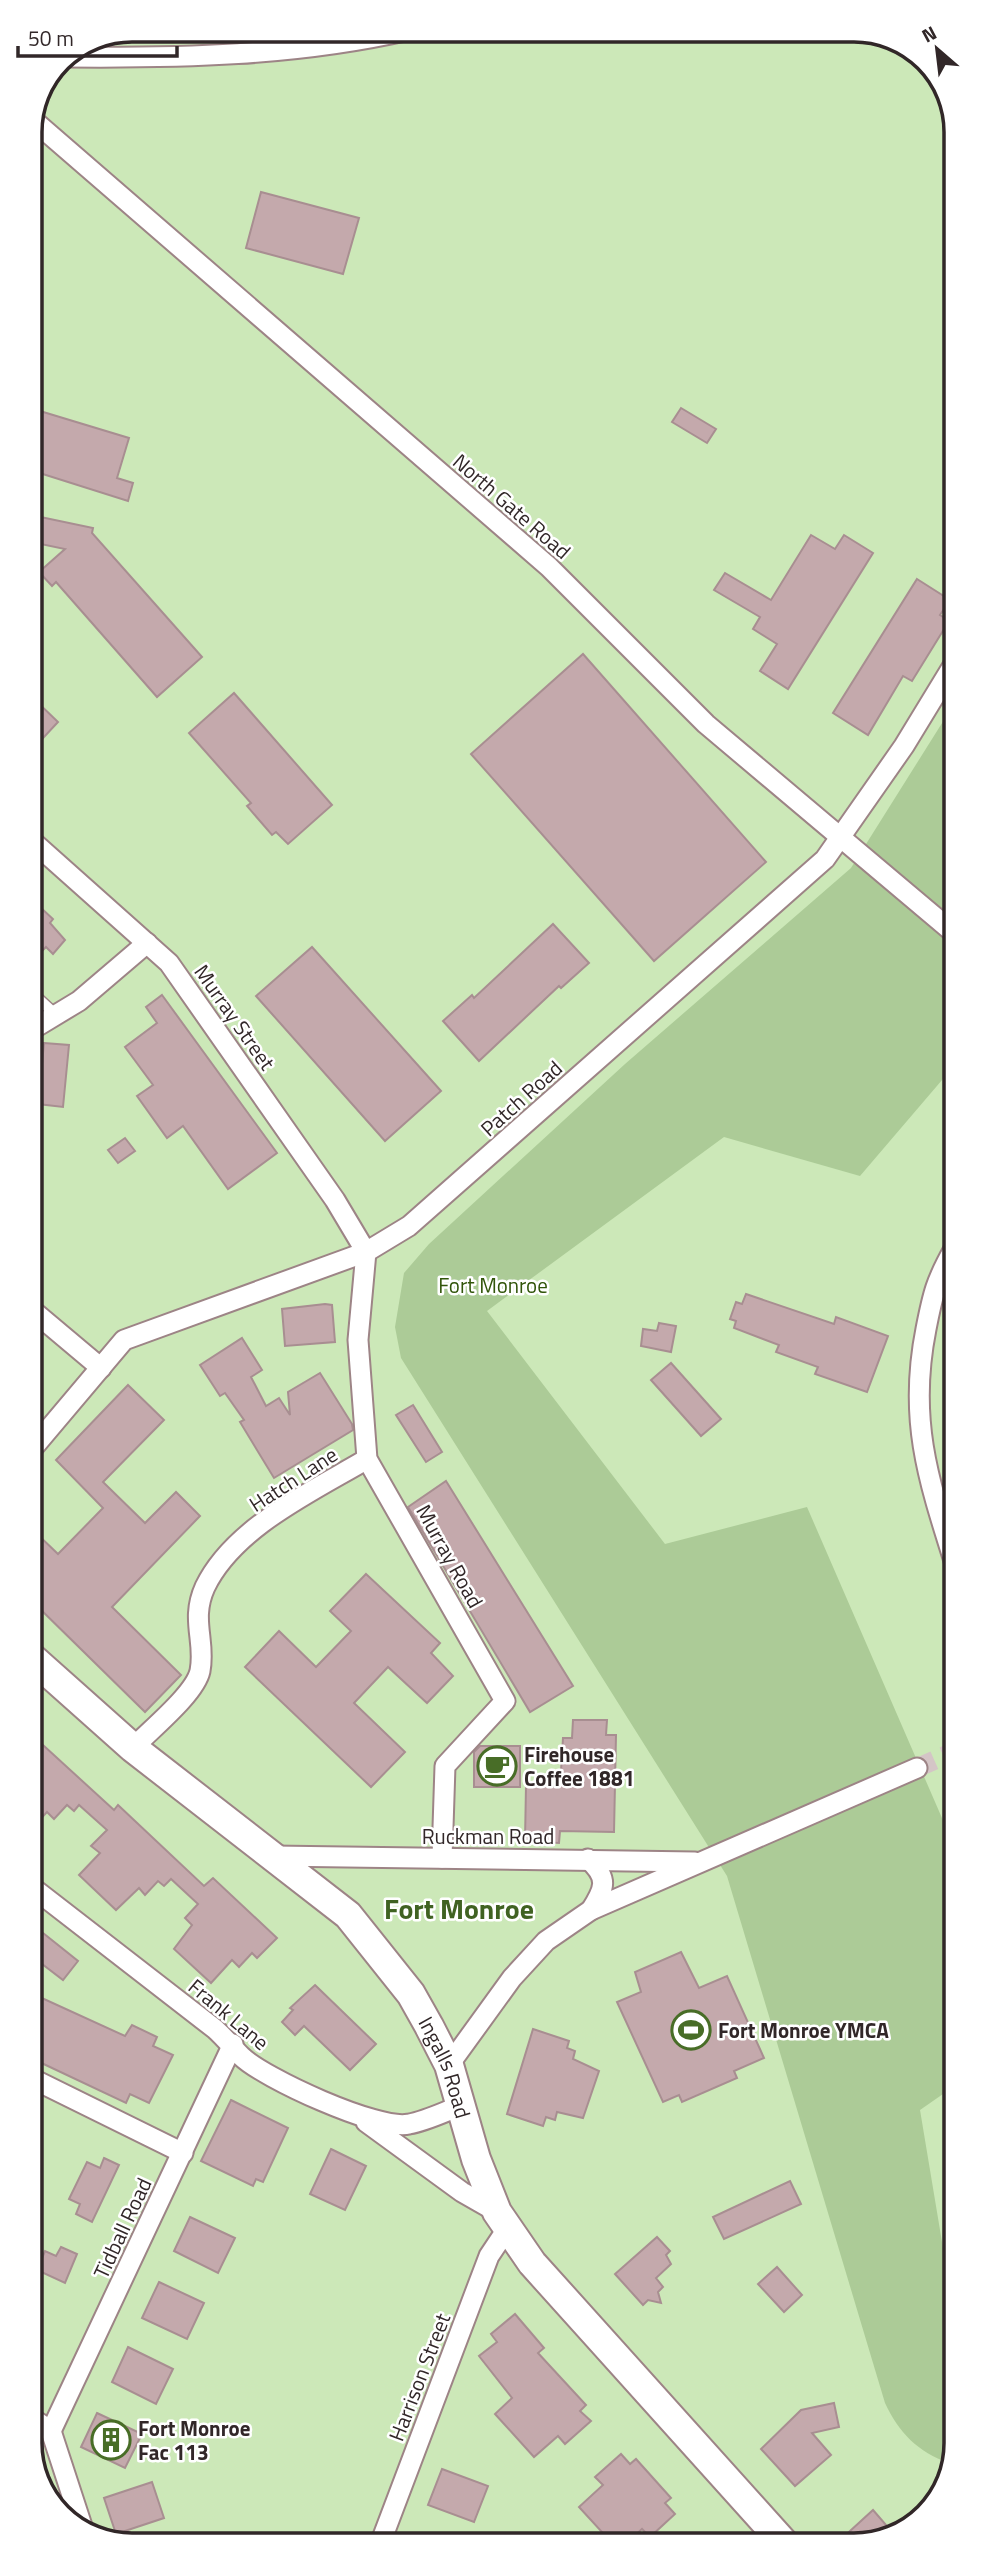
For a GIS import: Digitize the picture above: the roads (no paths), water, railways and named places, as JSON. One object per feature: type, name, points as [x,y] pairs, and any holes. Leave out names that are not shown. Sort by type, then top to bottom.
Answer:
[{"type":"street","points":[[83,57],[179,58],[275,53],[339,42]]},
{"type":"street","name":"North Gate Road","points":[[42,128],[549,567],[706,724],[944,925]]},
{"type":"street","name":"Patch Road","points":[[42,1437],[124,1340],[366,1252],[409,1226],[825,859],[847,844],[944,681]]},
{"type":"street","name":"Murray Street","points":[[42,850],[169,963],[335,1200],[366,1252]]},
{"type":"street","points":[[42,1023],[79,1001],[147,943]]},
{"type":"street","name":"Murray Road","points":[[366,1252],[358,1340],[367,1459],[505,1701],[445,1766],[442,1858]]},
{"type":"street","points":[[944,1266],[936,1280],[919,1365],[918,1405],[920,1441],[944,1529]]},
{"type":"street","points":[[42,1318],[101,1368]]},
{"type":"street","name":"Hatch Lane","points":[[133,1748],[198,1677],[201,1655],[197,1609],[214,1573],[271,1515],[367,1459]]},
{"type":"street","name":"Ingalls Road","points":[[42,1667],[133,1748],[348,1915],[411,1994],[449,2065],[460,2106],[502,2221],[532,2263],[775,2533]]},
{"type":"street","name":"Ruckman Road","points":[[449,2065],[512,1978],[546,1941],[590,1910],[918,1768]]},
{"type":"street","name":"Ruckman Road","points":[[274,1856],[587,1859],[703,1863]]},
{"type":"street","points":[[587,1859],[600,1870],[603,1882],[602,1892],[590,1910]]},
{"type":"street","name":"Frank Lane","points":[[42,1895],[233,2044],[240,2056],[260,2070],[360,2117],[386,2124],[408,2125],[460,2106]]},
{"type":"street","name":"Tidball Road","points":[[51,2431],[233,2044]]},
{"type":"street","points":[[42,2083],[183,2153]]},
{"type":"street","points":[[360,2117],[502,2221]]},
{"type":"street","name":"Harrison Street","points":[[384,2533],[502,2221]]},
{"type":"street","points":[[42,2425],[51,2431],[78,2515]]},
{"type":"lane","points":[[42,1002],[56,1015]]},
{"type":"tunnel","points":[[917,1768],[944,1756]]},
{"type":"place","name":"Firehouse Coffee 1881","points":[[497,1766]]},
{"type":"place","name":"Fort Monroe YMCA","points":[[691,2030]]},
{"type":"place","name":"Fort Monroe Fac 113","points":[[111,2440]]},
{"type":"district","name":"Fort Monroe","points":[[459,1908]]}]
